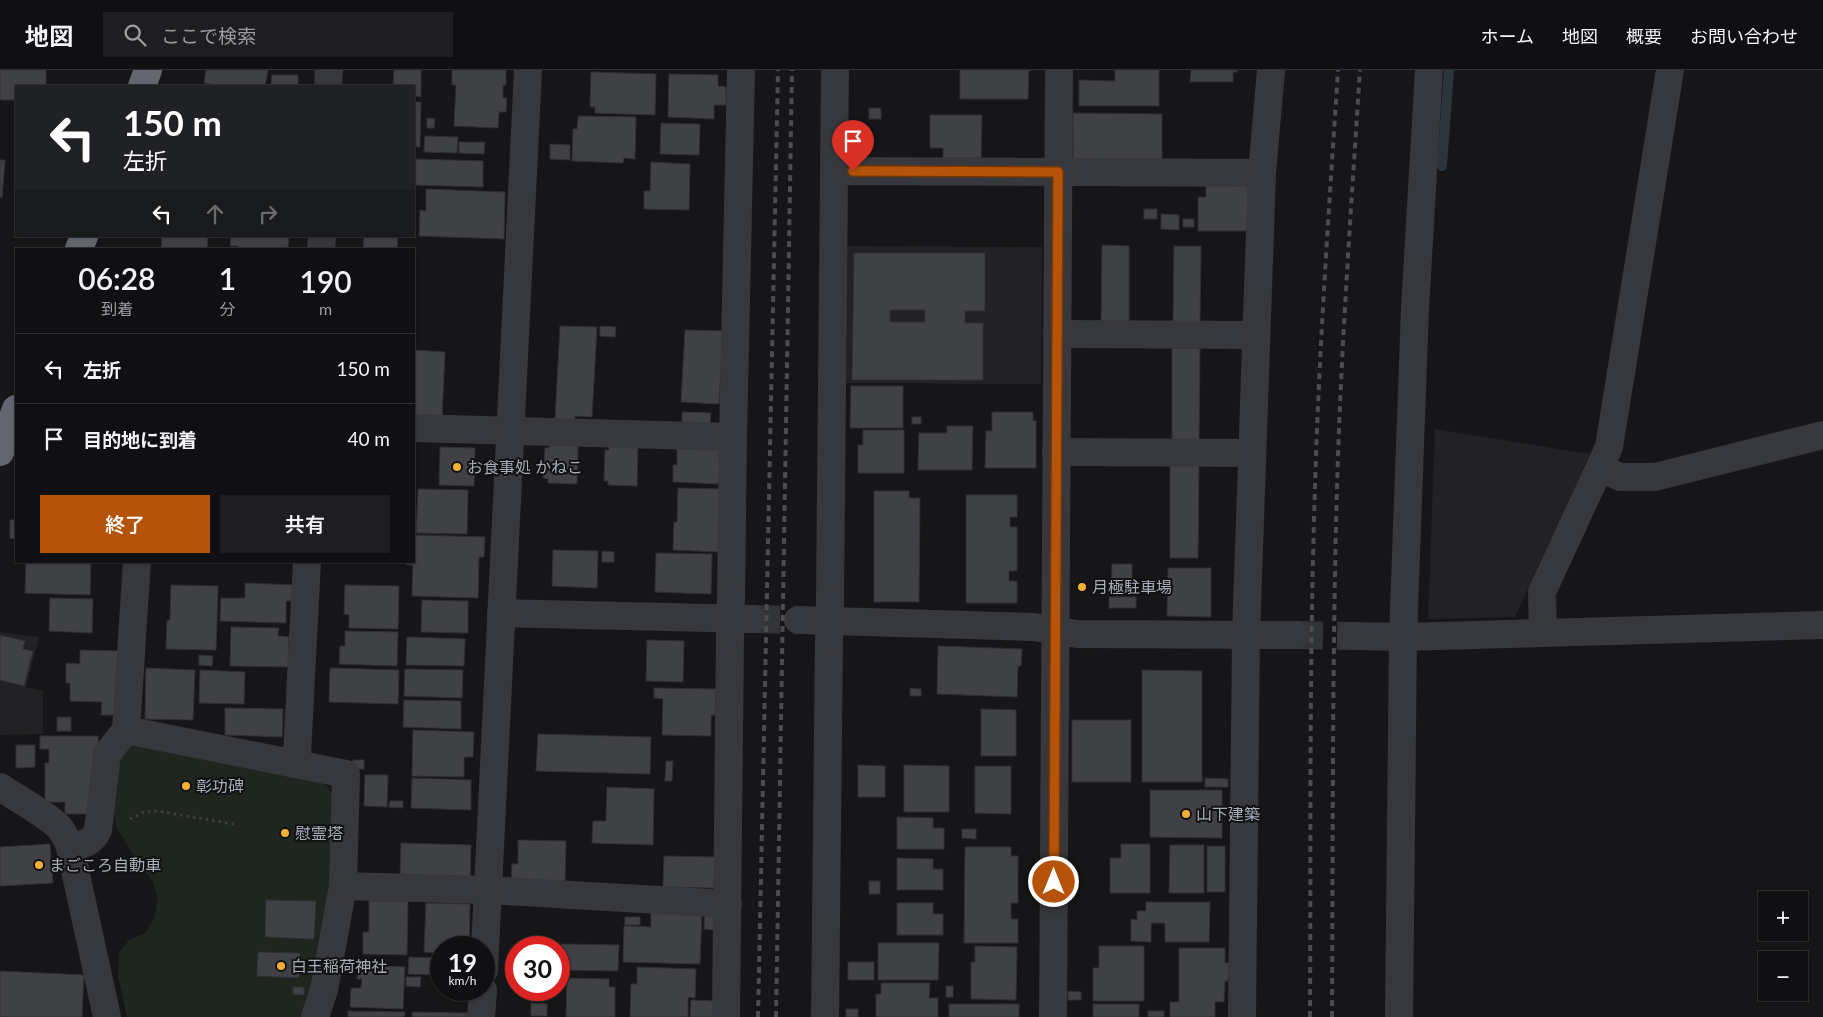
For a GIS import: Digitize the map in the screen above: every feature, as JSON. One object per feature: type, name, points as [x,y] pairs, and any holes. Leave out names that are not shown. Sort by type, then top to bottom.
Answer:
[{"type":"highway","points":[[142,85],[148,70]]},
{"type":"highway","points":[[0,452],[15,412]]},
{"type":"street","points":[[328,85],[329,70]]},
{"type":"street","points":[[486,936],[528,70]]},
{"type":"street","points":[[726,1017],[733,437],[741,70]]},
{"type":"street","points":[[825,1017],[835,70]]},
{"type":"street","points":[[1053,1017],[1058,70]]},
{"type":"street","points":[[1242,1017],[1246,634],[1262,173],[1271,70]]},
{"type":"street","points":[[1400,1017],[1403,637],[1415,308],[1429,70]]},
{"type":"street","points":[[1544,633],[1542,592],[1609,447],[1670,70]]},
{"type":"street","points":[[834,171],[1262,173]]},
{"type":"street","points":[[1057,334],[1256,335]]},
{"type":"street","points":[[415,428],[733,437]]},
{"type":"street","points":[[1600,468],[1620,477],[1655,477],[1823,435]]},
{"type":"street","points":[[1056,452],[1252,453]]},
{"type":"street","points":[[70,848],[93,840],[98,830],[107,754],[126,730],[137,563]]},
{"type":"street","points":[[295,764],[298,755],[307,563]]},
{"type":"street","points":[[501,613],[752,620]]},
{"type":"street","points":[[798,620],[1034,627],[1077,634],[1295,635]]},
{"type":"street","points":[[1351,636],[1403,637],[1823,625]]},
{"type":"street","points":[[126,730],[346,774],[343,886],[324,990],[315,1017]]},
{"type":"street","points":[[0,787],[52,821],[60,828],[70,848],[107,1017]]},
{"type":"street","points":[[343,886],[488,890],[728,904]]},
{"type":"street","points":[[482,1017],[483,1001]]},
{"type":"path","points":[[98,830],[109,831],[144,812],[156,811],[234,824]]},
{"type":"shaded area","points":[[841,246],[1042,247],[1041,384],[839,383]]},
{"type":"shaded area","points":[[1435,429],[1590,454],[1515,617],[1428,619]]},
{"type":"shaded area","points":[[0,632],[39,637],[26,687],[43,691],[43,734],[0,735]]},
{"type":"shaded area","points":[[140,743],[324,783],[333,794],[333,885],[305,1017],[127,1017],[118,975],[119,953],[129,940],[145,933],[155,917],[158,898],[153,882],[136,860],[116,826],[111,799],[116,758],[126,747]]},
{"type":"building","points":[[0,70],[46,70],[46,85],[15,85],[15,100],[0,100]]},
{"type":"building","points":[[206,70],[268,70],[265,85],[215,85],[204,83]]},
{"type":"building","points":[[394,70],[421,70],[421,97],[415,96],[415,85],[393,85]]},
{"type":"building","points":[[452,70],[506,70],[506,85],[503,85],[503,98],[507,98],[506,112],[499,112],[498,128],[454,126],[456,85],[452,85]]},
{"type":"building","points":[[960,70],[1029,70],[1028,99],[960,99]]},
{"type":"building","points":[[1115,70],[1159,70],[1159,106],[1079,106],[1079,80],[1115,81]]},
{"type":"building","points":[[1191,70],[1237,70],[1237,72],[1233,72],[1233,82],[1190,82]]},
{"type":"building","points":[[591,72],[656,74],[655,115],[595,113],[595,107],[590,107]]},
{"type":"building","points":[[669,74],[718,75],[718,86],[726,87],[726,105],[714,105],[714,119],[668,117]]},
{"type":"building","points":[[272,75],[298,75],[298,85],[271,85]]},
{"type":"building","points":[[415,102],[421,102],[420,147],[415,147]]},
{"type":"building","points":[[869,108],[881,108],[881,119],[869,119]]},
{"type":"building","points":[[1073,113],[1162,114],[1162,159],[1073,159]]},
{"type":"building","points":[[930,115],[982,115],[981,158],[943,158],[943,148],[930,148]]},
{"type":"building","points":[[578,116],[636,117],[635,159],[624,158],[623,163],[572,161],[573,129],[577,129]]},
{"type":"building","points":[[427,118],[435,119],[434,128],[427,128]]},
{"type":"building","points":[[661,123],[700,124],[699,155],[660,154]]},
{"type":"building","points":[[425,136],[458,137],[457,153],[424,152]]},
{"type":"building","points":[[459,142],[485,142],[484,154],[459,153]]},
{"type":"building","points":[[550,144],[570,145],[570,160],[550,159]]},
{"type":"building","points":[[415,159],[483,161],[483,187],[415,185]]},
{"type":"building","points":[[0,160],[5,160],[2,198],[0,197]]},
{"type":"building","points":[[651,162],[690,164],[689,210],[644,209],[644,191],[650,191]]},
{"type":"building","points":[[1206,184],[1248,184],[1248,231],[1198,231],[1198,197],[1206,197]]},
{"type":"building","points":[[426,189],[505,192],[504,239],[419,236],[420,210],[426,211]]},
{"type":"building","points":[[1144,209],[1157,209],[1157,219],[1144,219]]},
{"type":"building","points":[[1161,214],[1179,215],[1179,230],[1161,229]]},
{"type":"building","points":[[1183,219],[1194,219],[1194,227],[1183,227]]},
{"type":"building","points":[[162,237],[208,237],[207,248],[161,248]]},
{"type":"building","points":[[231,237],[289,237],[288,248],[238,248],[238,246],[230,246]]},
{"type":"building","points":[[364,237],[398,237],[397,248],[363,248]]},
{"type":"building","points":[[1102,245],[1129,246],[1129,324],[1101,324]]},
{"type":"building","points":[[1174,246],[1201,246],[1200,325],[1173,324]]},
{"type":"building","points":[[854,253],[985,253],[985,311],[965,311],[965,323],[983,323],[983,380],[852,380]],"holes":[[[890,310],[925,310],[925,322],[890,322]]]},
{"type":"building","points":[[560,326],[597,327],[592,417],[575,416],[575,421],[555,420]]},
{"type":"building","points":[[600,326],[616,327],[615,337],[600,336]]},
{"type":"building","points":[[685,330],[723,331],[719,404],[681,402]]},
{"type":"building","points":[[1172,348],[1200,348],[1199,442],[1172,442]]},
{"type":"building","points":[[415,350],[445,352],[442,420],[415,419]]},
{"type":"building","points":[[851,386],[903,386],[903,428],[850,428]]},
{"type":"building","points":[[682,412],[711,413],[710,424],[682,423]]},
{"type":"building","points":[[992,412],[1033,412],[1033,421],[1036,421],[1036,468],[985,468],[986,431],[992,431]]},
{"type":"building","points":[[912,417],[921,417],[921,424],[912,424]]},
{"type":"building","points":[[947,426],[973,426],[972,470],[918,470],[919,433],[947,433]]},
{"type":"building","points":[[863,430],[904,430],[904,473],[858,473],[858,445],[863,445]]},
{"type":"building","points":[[549,443],[578,444],[577,484],[548,483],[548,479],[543,478],[545,448],[549,448]]},
{"type":"building","points":[[609,446],[638,446],[637,486],[608,485],[608,481],[604,481],[605,450],[609,450]]},
{"type":"building","points":[[677,446],[721,447],[720,484],[673,482],[673,465],[677,465]]},
{"type":"building","name":"お食事処 かねこ","points":[[440,447],[475,448],[474,486],[439,485]]},
{"type":"building","points":[[1170,464],[1199,464],[1198,558],[1170,558]]},
{"type":"building","points":[[678,488],[720,489],[719,552],[673,550],[674,522],[677,522]]},
{"type":"building","points":[[418,489],[468,490],[467,534],[416,533]]},
{"type":"building","points":[[874,491],[909,491],[909,498],[920,498],[919,602],[874,602]]},
{"type":"building","points":[[966,495],[1017,495],[1017,517],[1010,517],[1010,527],[1017,527],[1017,571],[1009,571],[1009,581],[1017,581],[1017,603],[966,603]]},
{"type":"building","points":[[10,520],[15,520],[15,539],[10,538]]},
{"type":"building","points":[[415,535],[485,537],[484,557],[479,557],[478,598],[412,596],[413,565],[407,565],[407,563],[415,563]]},
{"type":"building","points":[[553,550],[598,551],[597,588],[552,586]]},
{"type":"building","points":[[602,551],[614,552],[614,562],[602,562]]},
{"type":"building","points":[[656,553],[712,554],[711,594],[655,592]]},
{"type":"building","points":[[26,563],[91,563],[90,595],[25,593]]},
{"type":"building","points":[[1112,564],[1132,564],[1132,594],[1111,594]]},
{"type":"building","points":[[1168,568],[1211,568],[1211,617],[1167,616]]},
{"type":"building","points":[[245,583],[294,585],[293,601],[286,601],[286,623],[220,621],[221,598],[245,598]]},
{"type":"building","points":[[171,585],[218,586],[216,650],[166,649],[167,620],[170,620]]},
{"type":"building","points":[[345,585],[399,586],[398,629],[349,628],[349,615],[344,614]]},
{"type":"building","points":[[1109,597],[1136,597],[1136,608],[1109,608]]},
{"type":"building","points":[[50,598],[93,599],[92,633],[49,631]]},
{"type":"building","points":[[422,600],[468,601],[468,633],[421,632]]},
{"type":"building","points":[[231,627],[279,628],[278,636],[289,637],[288,667],[230,666]]},
{"type":"building","points":[[345,631],[398,632],[397,666],[339,664],[340,646],[345,646]]},
{"type":"building","points":[[0,635],[25,641],[23,649],[33,651],[24,686],[0,680]]},
{"type":"building","points":[[407,637],[465,639],[464,666],[406,665]]},
{"type":"building","points":[[647,640],[684,641],[683,682],[646,681]]},
{"type":"building","points":[[938,646],[1022,649],[1021,666],[1018,666],[1017,697],[937,694]]},
{"type":"building","points":[[80,650],[119,651],[117,715],[101,715],[102,702],[70,701],[70,683],[66,683],[66,663],[80,664]]},
{"type":"building","points":[[199,655],[213,656],[212,666],[199,665]]},
{"type":"building","points":[[146,668],[195,670],[193,720],[145,719]]},
{"type":"building","points":[[330,668],[399,670],[398,704],[329,702]]},
{"type":"building","points":[[405,669],[463,670],[462,698],[404,696]]},
{"type":"building","points":[[200,670],[245,672],[244,704],[199,703]]},
{"type":"building","points":[[1142,670],[1202,671],[1202,782],[1142,782]]},
{"type":"building","points":[[654,688],[716,689],[715,715],[711,715],[711,736],[662,735],[663,699],[654,698]]},
{"type":"building","points":[[910,688],[921,689],[921,696],[910,696]]},
{"type":"building","points":[[404,700],[461,701],[461,729],[403,727]]},
{"type":"building","points":[[225,708],[283,709],[282,737],[225,735]]},
{"type":"building","points":[[981,709],[1016,710],[1016,756],[981,756]]},
{"type":"building","points":[[57,717],[71,717],[71,731],[57,731]]},
{"type":"building","points":[[1072,720],[1131,720],[1131,782],[1072,782]]},
{"type":"building","points":[[413,730],[474,732],[473,757],[464,757],[464,777],[412,776]]},
{"type":"building","points":[[538,734],[651,737],[650,774],[536,771]]},
{"type":"building","points":[[40,736],[98,736],[98,756],[93,756],[93,787],[88,814],[65,814],[65,802],[45,802],[45,763],[49,763],[49,749],[40,749]]},
{"type":"building","points":[[16,745],[35,745],[35,767],[16,768]]},
{"type":"building","points":[[353,760],[364,760],[364,769],[353,769]]},
{"type":"building","points":[[666,761],[673,761],[672,781],[665,781]]},
{"type":"building","points":[[858,765],[885,766],[885,797],[858,797]]},
{"type":"building","points":[[904,765],[949,766],[949,812],[904,812]]},
{"type":"building","points":[[975,766],[1011,766],[1011,814],[975,813]]},
{"type":"building","points":[[365,775],[388,775],[387,807],[364,806]]},
{"type":"building","points":[[412,778],[471,780],[471,810],[411,808]]},
{"type":"building","points":[[1205,778],[1228,779],[1228,787],[1205,787]]},
{"type":"building","points":[[607,787],[654,789],[653,845],[592,843],[593,821],[606,821]]},
{"type":"building","points":[[1150,790],[1222,790],[1222,838],[1150,837]]},
{"type":"building","points":[[390,801],[403,801],[403,808],[389,807]]},
{"type":"building","points":[[897,817],[933,818],[933,828],[944,828],[944,849],[897,849]]},
{"type":"building","points":[[962,829],[976,829],[976,839],[962,838]]},
{"type":"building","points":[[518,840],[566,841],[565,881],[511,885],[512,864],[518,864]]},
{"type":"building","points":[[401,843],[471,845],[470,882],[400,879]]},
{"type":"building","points":[[50,844],[53,883],[0,886],[0,847]]},
{"type":"building","points":[[1121,844],[1150,844],[1150,893],[1110,893],[1110,858],[1121,858]]},
{"type":"building","points":[[1170,845],[1204,845],[1204,893],[1169,893]]},
{"type":"building","points":[[1207,846],[1225,846],[1225,892],[1207,892]]},
{"type":"building","points":[[965,847],[1011,847],[1011,856],[1018,856],[1018,903],[1011,903],[1011,919],[1018,919],[1018,943],[964,943]]},
{"type":"building","points":[[664,856],[715,857],[714,888],[663,887]]},
{"type":"building","points":[[897,858],[933,859],[933,869],[943,869],[943,890],[897,890]]},
{"type":"building","points":[[869,881],[880,881],[880,894],[869,894]]},
{"type":"building","points":[[266,900],[316,901],[314,939],[265,937]]},
{"type":"building","points":[[369,901],[408,901],[407,955],[363,954],[363,932],[369,932]]},
{"type":"building","points":[[1146,902],[1210,902],[1209,942],[1165,942],[1165,923],[1151,923],[1151,942],[1131,941],[1131,919],[1137,920],[1137,911],[1146,911]]},
{"type":"building","points":[[426,903],[470,904],[469,936],[430,936],[430,952],[424,952]]},
{"type":"building","points":[[897,903],[933,903],[933,914],[943,914],[943,935],[897,935]]},
{"type":"building","points":[[651,908],[702,909],[700,964],[623,962],[624,926],[651,927]]},
{"type":"building","points":[[705,912],[717,916],[716,930],[704,929]]},
{"type":"building","points":[[625,917],[640,917],[640,925],[625,925]]},
{"type":"building","points":[[878,943],[939,943],[938,980],[878,980]]},
{"type":"building","points":[[570,944],[619,945],[618,971],[570,970]]},
{"type":"building","points":[[975,946],[1017,947],[1016,1000],[971,999],[971,962],[975,962]]},
{"type":"building","points":[[1099,946],[1144,946],[1144,1001],[1093,1001],[1093,968],[1099,968]]},
{"type":"building","points":[[1179,948],[1225,948],[1225,963],[1229,963],[1228,981],[1225,981],[1224,1002],[1215,1002],[1215,1017],[1170,1017],[1170,1002],[1179,1002]]},
{"type":"building","name":"白王稲荷神社","points":[[258,952],[300,953],[300,959],[305,959],[304,973],[299,973],[299,978],[257,976]]},
{"type":"building","points":[[409,957],[430,958],[430,975],[408,974]]},
{"type":"building","points":[[848,962],[874,962],[874,980],[848,980]]},
{"type":"building","points":[[358,965],[405,967],[403,1009],[350,1007],[351,988],[361,988],[362,979],[357,979]]},
{"type":"building","points":[[637,967],[696,969],[695,998],[688,997],[688,1017],[630,1017],[631,984],[637,984]]},
{"type":"building","points":[[0,971],[84,975],[82,1017],[0,1017]]},
{"type":"building","points":[[406,977],[421,977],[420,987],[406,986]]},
{"type":"building","points":[[570,978],[609,979],[609,987],[615,987],[615,1017],[566,1017],[566,1001],[570,1001]]},
{"type":"building","points":[[881,983],[930,983],[929,998],[938,998],[938,1017],[876,1017],[876,994],[881,994]]},
{"type":"building","points":[[946,986],[953,986],[953,997],[946,997]]},
{"type":"building","points":[[293,987],[304,987],[304,995],[293,994]]},
{"type":"building","points":[[1068,991],[1081,992],[1081,1000],[1068,1000]]},
{"type":"building","points":[[691,1000],[714,1001],[714,1017],[690,1017]]},
{"type":"building","points":[[531,1003],[547,1004],[547,1016],[531,1016]]},
{"type":"building","points":[[949,1004],[1019,1004],[1019,1017],[949,1017]]},
{"type":"building","points":[[1093,1004],[1139,1004],[1139,1017],[1093,1017]]},
{"type":"building","points":[[846,1009],[858,1009],[858,1017],[846,1017]]},
{"type":"building","points":[[348,1011],[405,1012],[404,1017],[348,1017]]},
{"type":"building","points":[[1148,1011],[1164,1011],[1164,1017],[1148,1017]]},
{"type":"building","points":[[412,1012],[467,1013],[467,1017],[412,1017]]},
{"type":"waterway","points":[[1442,166],[1449,70]]},
{"type":"tunnel","points":[[752,619],[798,620]]},
{"type":"tunnel","points":[[1295,635],[1351,636]]},
{"type":"railway","points":[[758,1017],[778,70]]},
{"type":"railway","points":[[776,1017],[792,70]]},
{"type":"railway","points":[[1310,1017],[1313,554],[1322,331],[1338,70]]},
{"type":"railway","points":[[1332,1017],[1335,554],[1344,331],[1360,70]]},
{"type":"place","name":"お食事処 かねこ","points":[[457,467]]},
{"type":"place","name":"月極駐車場","points":[[1082,587]]},
{"type":"place","name":"彰功碑","points":[[186,786]]},
{"type":"place","name":"山下建築","points":[[1186,814]]},
{"type":"place","name":"慰霊塔","points":[[285,833]]},
{"type":"place","name":"まごころ自動車","points":[[39,865]]},
{"type":"place","name":"白王稲荷神社","points":[[281,966]]},
{"type":"route","points":[[853,171],[1058,172],[1054,882]]}]
